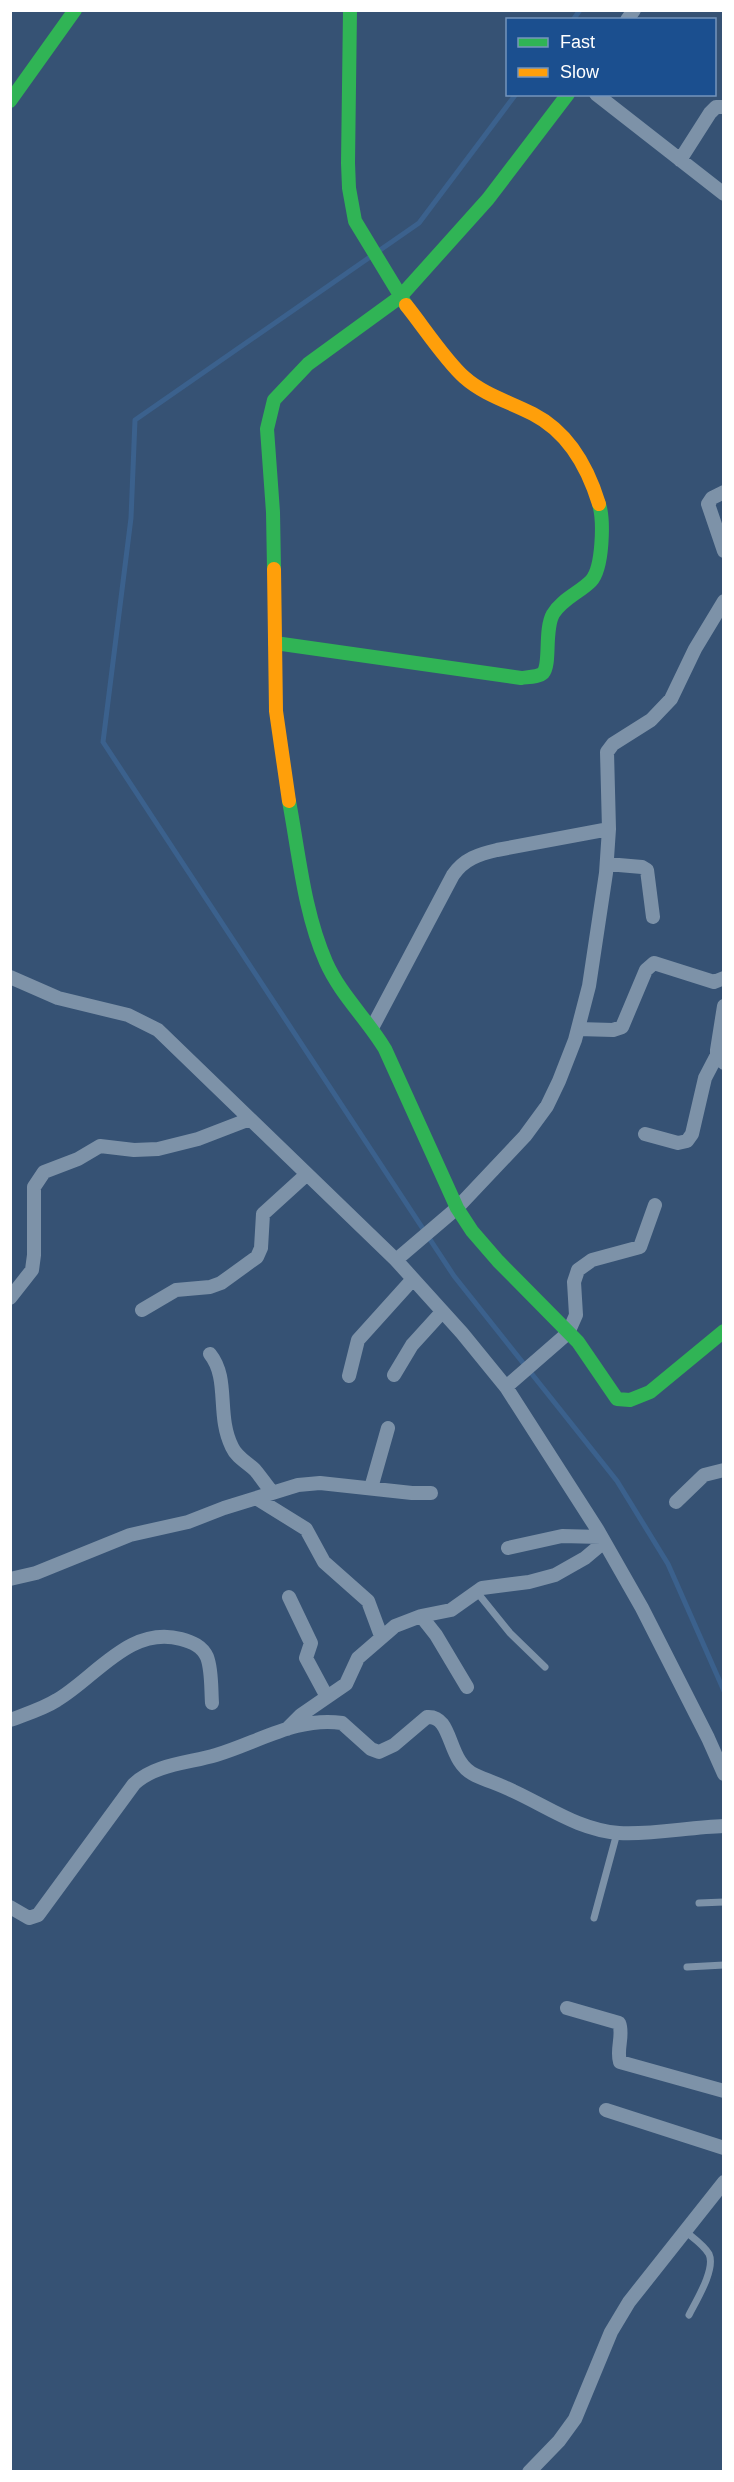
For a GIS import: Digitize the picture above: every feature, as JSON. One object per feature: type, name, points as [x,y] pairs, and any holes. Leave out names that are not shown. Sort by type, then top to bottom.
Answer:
[{"type":"street","points":[[10,101],[75,10]]},
{"type":"street","points":[[275,643],[521,678],[540,675],[545,669],[548,631],[553,614],[567,598],[587,584],[596,574],[602,525],[601,512],[585,467],[572,448],[556,429],[535,415],[483,391],[463,376],[400,297],[355,221],[348,163],[350,10]]},
{"type":"street","points":[[566,96],[488,199],[400,297],[308,364],[274,400],[267,429],[273,512],[276,711],[285,778],[312,924],[326,963],[342,991],[372,1028],[385,1049],[452,1212],[587,1353],[612,1395],[622,1400],[640,1397],[650,1392],[722,1337]]},
{"type":"street","points":[[599,96],[723,194]]},
{"type":"street","points":[[680,160],[710,113],[716,107],[723,107]]},
{"type":"street","points":[[723,492],[712,498],[708,504],[723,551]]},
{"type":"street","points":[[400,1257],[452,1212],[537,1122],[559,1081],[578,1029],[590,986],[607,864],[609,830],[607,752],[613,744],[651,720],[671,699],[695,649],[723,601]]},
{"type":"street","points":[[372,1028],[453,875],[463,863],[480,854],[497,850],[609,830]]},
{"type":"street","points":[[607,864],[642,867],[648,870],[653,917]]},
{"type":"street","points":[[578,1029],[613,1030],[622,1027],[646,970],[654,963],[714,982],[723,978]]},
{"type":"street","points":[[10,978],[58,998],[128,1015],[158,1030],[307,1174],[400,1257],[413,1280],[506,1387],[602,1540],[642,1608],[708,1738],[723,1774]]},
{"type":"street","points":[[645,1134],[678,1143],[687,1141],[692,1134],[708,1067],[720,1059],[723,1006]]},
{"type":"street","points":[[10,1298],[32,1270],[34,1187],[44,1172],[78,1159],[97,1147],[158,1149],[198,1139],[250,1119]]},
{"type":"street","points":[[142,1310],[176,1290],[215,1286],[257,1257],[261,1248],[262,1214],[307,1174]]},
{"type":"street","points":[[506,1387],[568,1333],[576,1315],[574,1282],[578,1270],[592,1260],[640,1247],[655,1205]]},
{"type":"street","points":[[349,1376],[358,1340],[413,1280]]},
{"type":"street","points":[[394,1375],[412,1345],[442,1312]]},
{"type":"street","points":[[210,1354],[220,1370],[223,1422],[232,1448],[241,1460],[260,1475],[272,1492]]},
{"type":"street","points":[[371,1488],[388,1428]]},
{"type":"street","points":[[676,1502],[704,1475],[723,1470]]},
{"type":"street","points":[[10,1579],[36,1573],[118,1539],[188,1522],[256,1497],[297,1485],[320,1482],[412,1493],[431,1492]]},
{"type":"street","points":[[256,1497],[306,1529],[324,1562],[368,1601],[381,1636]]},
{"type":"street","points":[[508,1548],[562,1536],[602,1540]]},
{"type":"street","points":[[287,1729],[302,1715],[346,1684],[358,1658],[395,1626],[421,1616],[451,1610],[476,1591],[548,1578],[569,1568],[602,1540]]},
{"type":"street","points":[[289,1597],[311,1643],[306,1658],[327,1697]]},
{"type":"street","points":[[421,1616],[436,1635],[467,1687]]},
{"type":"street","points":[[10,1720],[56,1701],[122,1649],[139,1642],[170,1636],[199,1646],[206,1655],[212,1703]]},
{"type":"street","points":[[10,1908],[29,1918],[38,1915],[142,1776],[155,1770],[218,1754],[287,1729],[316,1722],[342,1723],[371,1749],[379,1752],[394,1745],[427,1717],[436,1717],[443,1722],[455,1756],[465,1769],[514,1791],[567,1819],[617,1833],[723,1826]]},
{"type":"street","points":[[567,2008],[619,2023],[622,2029],[620,2062],[723,2091]]},
{"type":"street","points":[[606,2110],[723,2148]]},
{"type":"street","points":[[530,2472],[567,2432],[575,2419],[611,2332],[629,2302],[723,2182]]},
{"type":"lane","points":[[476,1591],[510,1633],[545,1667]]},
{"type":"lane","points":[[594,1918],[617,1833]]},
{"type":"lane","points":[[699,1903],[723,1902]]},
{"type":"lane","points":[[687,1967],[723,1965]]},
{"type":"lane","points":[[685,2231],[705,2249],[711,2261],[710,2271],[689,2315]]},
{"type":"waterway","points":[[574,18],[580,10]]},
{"type":"waterway","points":[[514,96],[419,223],[135,420],[131,518],[103,742],[454,1276],[617,1481],[668,1564],[724,1691]]},
{"type":"traffic: fast","points":[[10,101],[75,10]]},
{"type":"traffic: fast","points":[[350,10],[348,163],[349,188],[355,221],[406,305]]},
{"type":"traffic: fast","points":[[274,569],[273,512],[267,429],[274,400],[308,364],[400,297],[488,199],[566,96]]},
{"type":"traffic: fast","points":[[275,643],[521,678],[541,674],[547,662],[549,629],[553,614],[561,604],[591,581],[595,575],[602,532],[599,504]]},
{"type":"traffic: fast","points":[[289,801],[307,903],[326,962],[346,996],[385,1049],[457,1208],[472,1231],[498,1261],[578,1342],[617,1399],[630,1400],[650,1392],[724,1331]]},
{"type":"traffic: slow","points":[[406,305],[464,377],[489,393],[533,414],[557,431],[583,464],[599,504]]},
{"type":"traffic: slow","points":[[274,569],[276,711],[289,801]]}]
